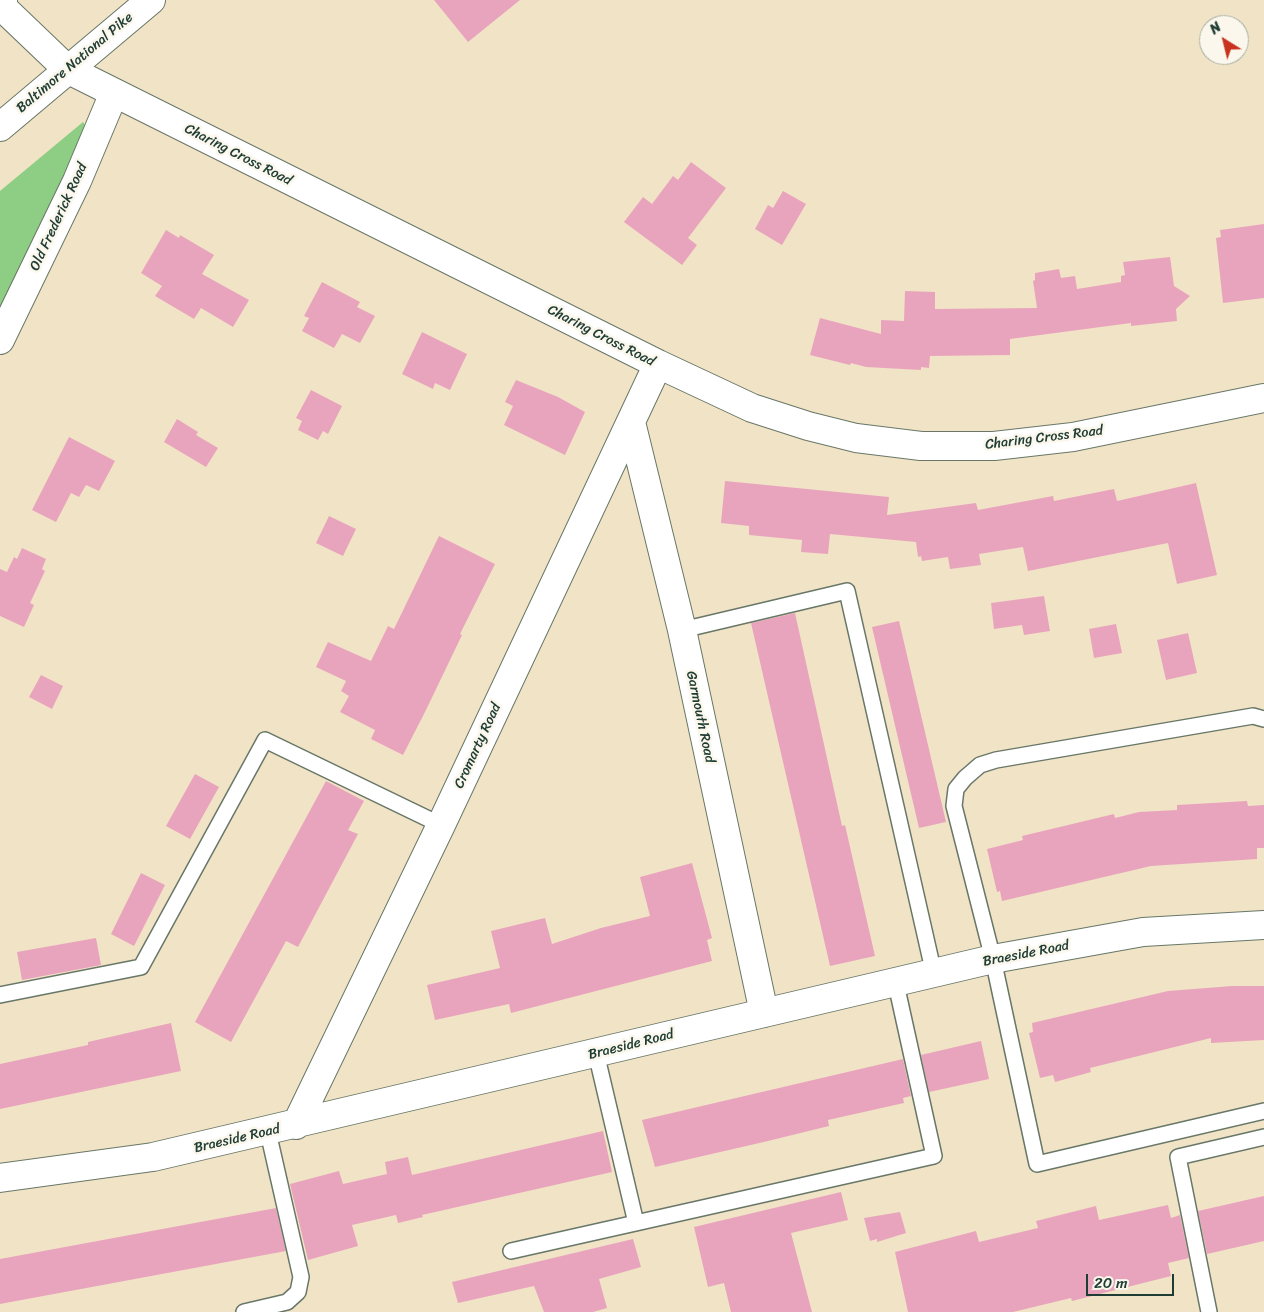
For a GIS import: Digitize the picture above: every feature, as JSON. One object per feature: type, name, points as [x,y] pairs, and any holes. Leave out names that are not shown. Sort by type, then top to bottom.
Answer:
[{"type":"street","name":"Baltimore National Pike","points":[[0,127],[151,0]]},
{"type":"street","name":"Charing Cross Road","points":[[1,2],[67,69],[658,364],[752,408],[808,426],[856,438],[921,446],[994,446],[1073,436],[1264,398]]},
{"type":"street","name":"Old Frederick Road","points":[[0,340],[77,181],[114,93]]},
{"type":"street","name":"Cromarty Road","points":[[296,1125],[441,825],[658,364]]},
{"type":"street","name":"Garmouth Road","points":[[631,422],[682,630],[764,1013]]},
{"type":"street","name":"Braeside Road","points":[[0,1178],[153,1158],[764,1013],[896,984],[993,959],[1143,932],[1264,924]]},
{"type":"lane","points":[[682,630],[847,591],[934,974]]},
{"type":"lane","points":[[1264,719],[1253,716],[1006,758],[980,765],[956,789],[954,806],[993,959],[1037,1164],[1264,1111]]},
{"type":"lane","points":[[0,995],[141,967],[265,740],[441,825]]},
{"type":"lane","points":[[511,1251],[934,1156],[896,984]]},
{"type":"lane","points":[[596,1053],[636,1223]]},
{"type":"lane","points":[[244,1312],[287,1302],[298,1292],[301,1277],[268,1132]]},
{"type":"lane","points":[[1208,1312],[1178,1157],[1264,1137]]},
{"type":"green space","points":[[83,122],[87,128],[0,315],[0,191]]},
{"type":"building","points":[[434,0],[520,0],[468,42]]},
{"type":"building","points":[[691,162],[726,188],[688,238],[697,245],[682,265],[624,222],[643,197],[652,204],[673,176],[678,180]]},
{"type":"building","points":[[783,191],[806,204],[782,245],[755,229],[768,205],[773,208]]},
{"type":"building","points":[[1264,224],[1264,298],[1223,303],[1216,238],[1221,237],[1220,230]]},
{"type":"building","points":[[166,230],[179,238],[180,235],[214,255],[202,274],[249,300],[233,327],[201,308],[194,319],[155,296],[162,286],[141,273]]},
{"type":"building","points":[[1170,257],[1174,286],[1190,296],[1176,309],[1177,321],[1131,326],[1131,323],[1010,339],[1010,355],[930,356],[929,368],[921,367],[921,370],[866,367],[851,363],[850,365],[810,355],[820,318],[881,334],[881,320],[904,321],[905,291],[935,292],[935,309],[1037,308],[1033,281],[1035,280],[1035,273],[1059,269],[1061,278],[1075,276],[1077,289],[1121,282],[1121,276],[1125,275],[1123,262]]},
{"type":"building","points":[[322,282],[360,302],[357,307],[375,316],[360,343],[342,334],[334,348],[302,331],[309,318],[304,316]]},
{"type":"building","points":[[422,332],[467,354],[450,390],[435,383],[433,389],[402,374]]},
{"type":"building","points":[[516,380],[558,397],[585,412],[565,455],[504,425],[513,406],[505,402]]},
{"type":"building","points":[[311,390],[342,406],[328,434],[323,431],[318,440],[298,430],[302,421],[296,418]]},
{"type":"building","points":[[177,419],[198,432],[196,435],[218,448],[206,467],[164,442]]},
{"type":"building","points":[[69,437],[115,461],[99,491],[86,485],[79,497],[71,493],[56,522],[32,510]]},
{"type":"building","points":[[725,481],[889,497],[887,515],[976,503],[978,510],[1053,496],[1054,501],[1114,489],[1117,501],[1196,483],[1217,575],[1177,584],[1168,543],[1028,571],[1023,547],[979,554],[981,565],[950,569],[948,557],[922,561],[921,556],[918,557],[916,542],[830,534],[828,554],[801,552],[802,540],[749,535],[749,526],[721,523]]},
{"type":"building","points":[[329,516],[356,529],[343,556],[316,543]]},
{"type":"building","points":[[439,536],[495,564],[403,755],[371,739],[375,730],[340,712],[349,696],[341,691],[346,681],[316,667],[328,642],[371,661],[388,626],[394,629]]},
{"type":"building","points":[[22,548],[46,559],[42,569],[45,571],[30,603],[34,605],[24,627],[0,616],[0,569],[7,572],[14,557],[17,559]]},
{"type":"building","points":[[1044,596],[1050,631],[1024,635],[1022,625],[994,629],[991,603]]},
{"type":"building","points":[[795,613],[842,826],[845,825],[875,956],[830,966],[751,623]]},
{"type":"building","points":[[899,621],[946,822],[919,828],[872,627]]},
{"type":"building","points":[[1116,624],[1122,653],[1094,658],[1089,629]]},
{"type":"building","points":[[1188,633],[1197,673],[1166,680],[1157,640]]},
{"type":"building","points":[[41,675],[63,686],[52,709],[29,697]]},
{"type":"building","points":[[195,774],[219,787],[190,839],[166,826]]},
{"type":"building","points":[[326,781],[364,801],[348,830],[358,834],[298,947],[286,941],[231,1042],[195,1022]]},
{"type":"building","points":[[1247,801],[1248,806],[1264,805],[1264,848],[1257,848],[1257,859],[1151,866],[1002,901],[1000,891],[997,892],[987,849],[1023,840],[1022,836],[1114,814],[1115,818],[1139,812],[1177,810],[1177,805]]},
{"type":"building","points":[[692,863],[712,938],[707,940],[712,961],[511,1013],[509,1004],[435,1020],[427,985],[500,968],[491,931],[545,918],[552,944],[601,928],[650,916],[640,877]]},
{"type":"building","points":[[141,873],[165,885],[134,946],[111,934]]},
{"type":"building","points":[[96,938],[101,965],[22,980],[17,952]]},
{"type":"building","points":[[1232,986],[1264,986],[1264,1040],[1211,1043],[1211,1038],[1090,1068],[1091,1072],[1055,1082],[1053,1075],[1040,1078],[1029,1033],[1033,1032],[1032,1023],[1168,991]]},
{"type":"building","points":[[171,1023],[181,1071],[0,1109],[0,1064],[88,1045],[88,1042]]},
{"type":"building","points":[[981,1041],[989,1079],[929,1092],[921,1055]]},
{"type":"building","points":[[903,1059],[911,1096],[903,1098],[904,1103],[828,1120],[829,1126],[655,1167],[642,1120]]},
{"type":"building","points":[[603,1131],[612,1172],[422,1215],[423,1217],[398,1223],[396,1215],[352,1225],[358,1246],[308,1260],[290,1184],[339,1171],[343,1184],[387,1174],[385,1162],[408,1157],[412,1175]]},
{"type":"building","points":[[841,1192],[848,1220],[791,1233],[812,1312],[731,1312],[724,1283],[708,1287],[694,1227]]},
{"type":"building","points":[[1264,1196],[1264,1241],[1207,1254],[1198,1211]]},
{"type":"building","points":[[1168,1205],[1171,1218],[1180,1215],[1189,1258],[1168,1263],[1171,1276],[1072,1301],[1071,1298],[1013,1312],[908,1312],[895,1252],[976,1231],[979,1242],[1038,1228],[1036,1221],[1096,1206],[1099,1220]]},
{"type":"building","points":[[276,1208],[286,1251],[0,1304],[0,1259]]},
{"type":"building","points":[[900,1212],[906,1233],[877,1242],[877,1239],[870,1241],[864,1218]]},
{"type":"building","points":[[633,1239],[641,1267],[599,1279],[607,1308],[593,1312],[544,1312],[534,1286],[458,1303],[452,1282]]}]
